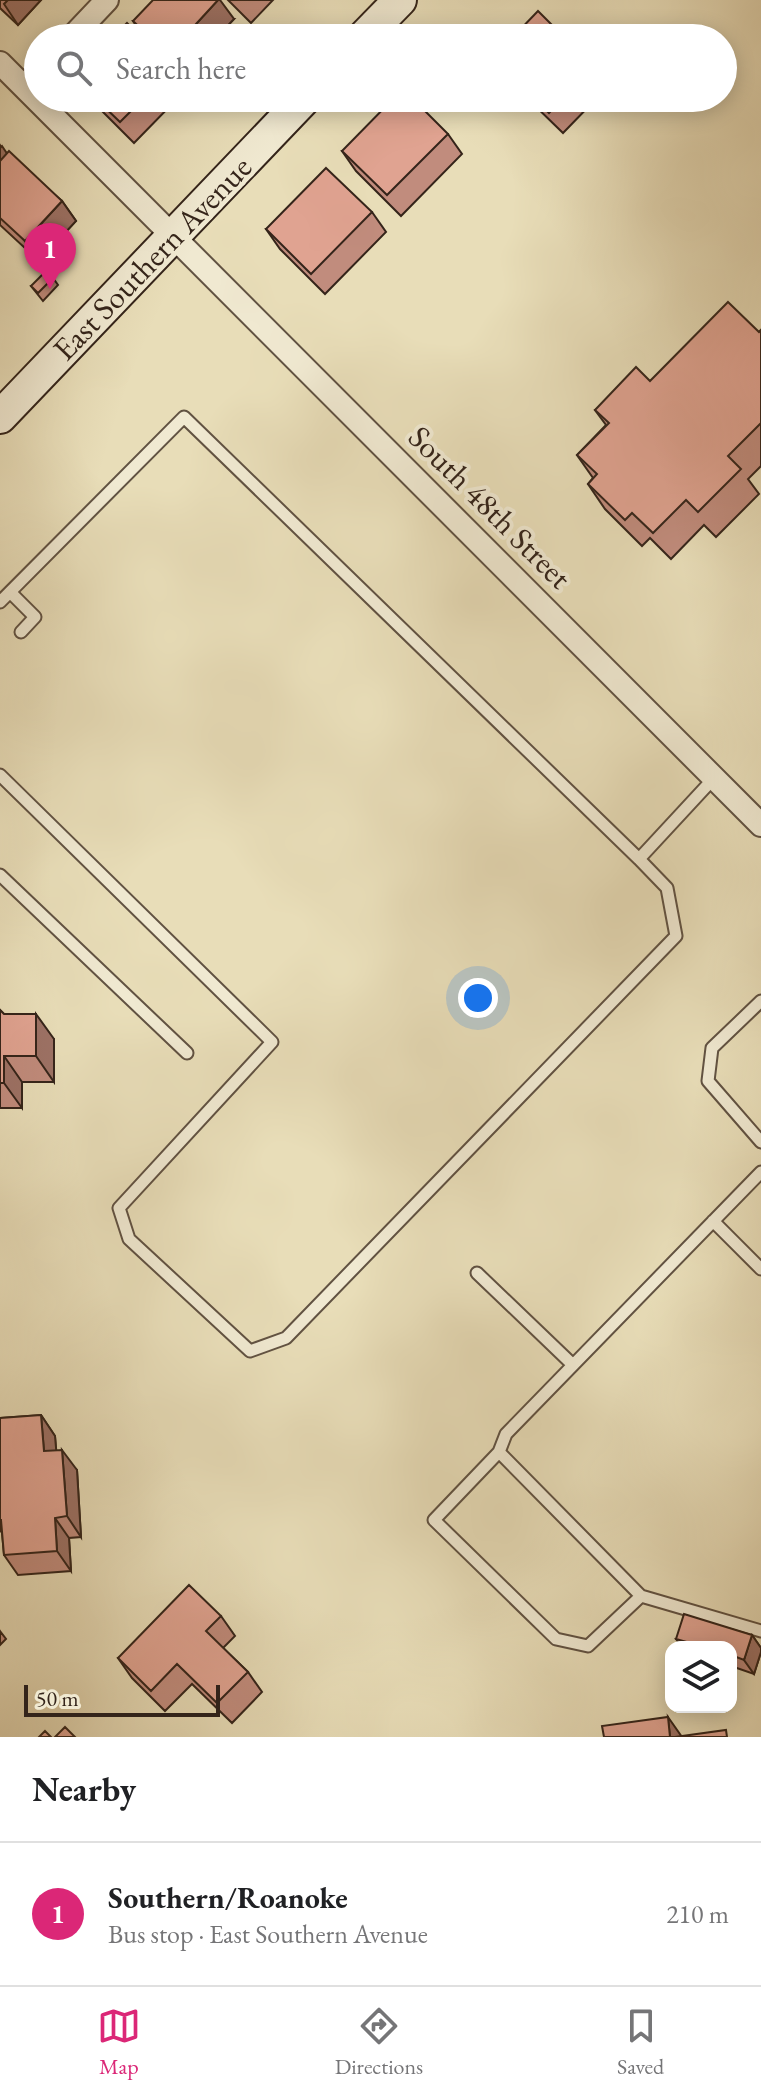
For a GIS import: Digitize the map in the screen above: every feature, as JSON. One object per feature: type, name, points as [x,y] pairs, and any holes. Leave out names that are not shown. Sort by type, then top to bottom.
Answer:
[{"type":"main road","points":[[377,24],[400,0]]},
{"type":"main road","name":"East Southern Avenue","points":[[0,417],[292,112]]},
{"type":"street","points":[[84,24],[107,0]]},
{"type":"street","name":"South 48th Street","points":[[0,63],[24,75]]},
{"type":"street","name":"South 48th Street","points":[[61,112],[173,235],[761,825]]},
{"type":"lane","points":[[0,602],[184,417],[667,888],[676,936],[286,1338],[250,1351],[129,1239],[119,1208],[272,1042],[0,775]]},
{"type":"lane","points":[[10,592],[35,617],[21,632]]},
{"type":"lane","points":[[639,859],[714,778]]},
{"type":"lane","points":[[0,875],[187,1053]]},
{"type":"lane","points":[[761,1001],[712,1048],[708,1081],[761,1142]]},
{"type":"lane","points":[[641,1596],[588,1646],[556,1639],[434,1520],[499,1452],[506,1434],[761,1172]]},
{"type":"lane","points":[[713,1221],[761,1269]]},
{"type":"lane","points":[[477,1273],[573,1365]]},
{"type":"lane","points":[[499,1452],[641,1596],[761,1631]]},
{"type":"building","points":[[153,0],[218,0],[196,24],[136,24],[133,21]]},
{"type":"building","points":[[538,11],[551,24],[525,24]]},
{"type":"building","points":[[110,112],[130,112],[120,122]]},
{"type":"building","points":[[380,112],[426,112],[448,134],[387,195],[342,151]]},
{"type":"building","points":[[9,151],[62,201],[25,241],[0,218],[0,161]]},
{"type":"building","points":[[326,168],[372,212],[311,274],[266,229]]},
{"type":"building","points":[[46,271],[53,278],[38,293],[31,286]]},
{"type":"building","points":[[728,302],[759,332],[761,330],[761,423],[728,456],[741,469],[698,512],[686,500],[653,533],[632,513],[625,520],[588,484],[597,474],[577,455],[609,423],[595,410],[636,367],[650,381]]},
{"type":"building","points":[[0,1010],[4,1014],[36,1014],[36,1056],[4,1056],[4,1083],[0,1083]]},
{"type":"building","points":[[41,1415],[44,1451],[62,1450],[67,1516],[55,1518],[57,1551],[4,1555],[0,1520],[0,1418]]},
{"type":"building","points":[[189,1585],[221,1616],[206,1631],[248,1672],[217,1703],[177,1664],[151,1691],[118,1658]]},
{"type":"building","points":[[684,1614],[752,1635],[744,1660],[737,1657],[737,1641],[676,1639]]},
{"type":"building","points":[[668,1717],[670,1737],[604,1737],[602,1726]]},
{"type":"building","points":[[65,1727],[75,1737],[55,1737]]},
{"type":"building","points":[[726,1730],[727,1737],[675,1737]]},
{"type":"place","name":"Southern/Roanoke","points":[[50,289]]}]
